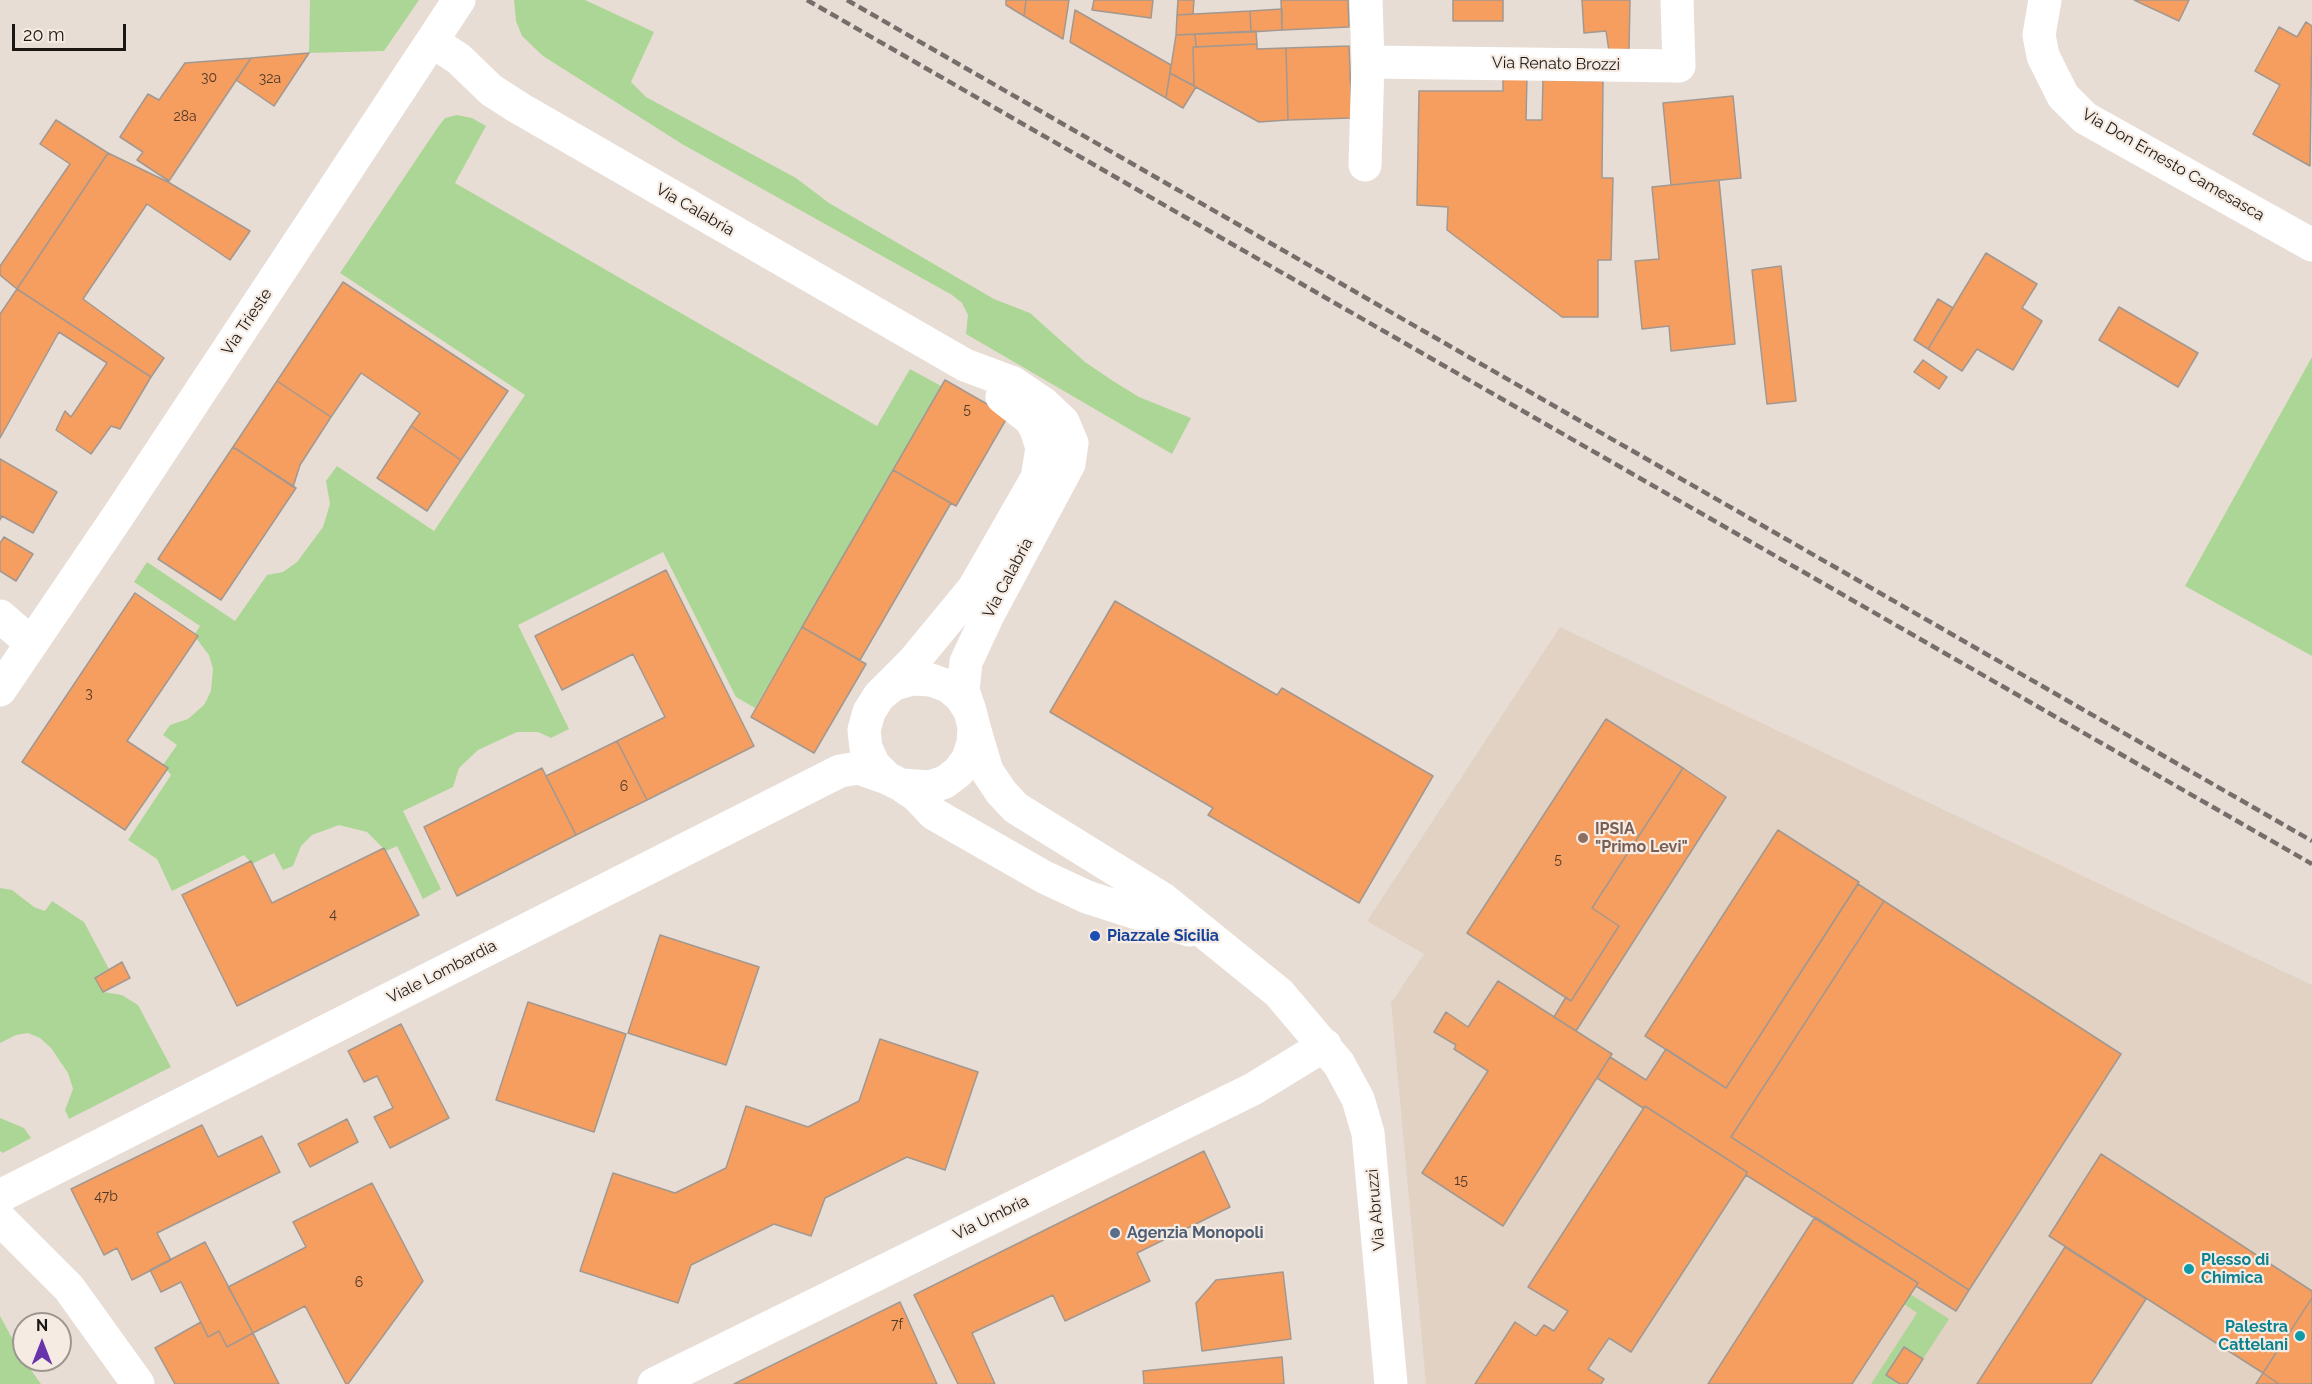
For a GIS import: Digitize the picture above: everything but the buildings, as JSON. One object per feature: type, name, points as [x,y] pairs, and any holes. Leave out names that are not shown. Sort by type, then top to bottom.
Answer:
[{"type":"street","name":"Via Trieste","points":[[0,690],[459,0]]},
{"type":"street","points":[[1365,165],[1368,62],[1366,0]]},
{"type":"street","name":"Via Renato Brozzi","points":[[1368,62],[1679,66],[1677,0]]},
{"type":"street","name":"Via Don Ernesto Camesasca","points":[[2045,0],[2039,35],[2043,56],[2063,96],[2085,118],[2312,245]]},
{"type":"street","name":"Via Calabria","points":[[433,42],[459,59],[491,90],[519,108],[965,365],[1013,383],[1031,394],[1063,422],[1072,443],[1069,464],[988,615],[966,662],[963,690],[972,719]]},
{"type":"street","name":"Via Calabria","points":[[879,696],[913,662],[966,600],[1041,467],[1041,439],[1030,419],[965,365]]},
{"type":"street","points":[[0,615],[32,643]]},
{"type":"street","points":[[1220,945],[1177,925],[1087,897],[1044,877],[934,814],[916,795],[894,782],[874,765],[866,748],[864,729],[869,712],[879,696],[894,684],[912,679],[931,680],[948,686],[961,697],[972,719],[987,771],[1001,792],[1016,808],[1153,891],[1220,945],[1279,993],[1325,1046]]},
{"type":"street","name":"Viale Lombardia","points":[[0,1196],[840,771],[858,768],[894,782],[930,787],[945,782],[958,772],[968,759],[973,744],[972,719]]},
{"type":"street","name":"Via Umbria","points":[[654,1384],[1253,1089],[1325,1046]]},
{"type":"street","name":"Via Abruzzi","points":[[1325,1046],[1353,1090],[1368,1133],[1391,1384]]},
{"type":"street","points":[[0,1219],[30,1246],[69,1288],[138,1384]]},
{"type":"shaded area","points":[[1560,627],[2312,985],[2312,1384],[1426,1384],[1391,1003],[1424,954],[1367,921]]},
{"type":"green space","points":[[310,0],[419,0],[384,51],[309,53]]},
{"type":"green space","points":[[514,0],[585,0],[654,32],[631,82],[646,97],[796,178],[829,203],[994,299],[1030,313],[1085,362],[1113,381],[1139,397],[1191,418],[1172,454],[966,334],[968,315],[962,303],[952,295],[682,144],[543,56],[522,36],[516,21]]},
{"type":"green space","points":[[457,115],[472,118],[486,126],[455,183],[877,426],[910,369],[941,386],[755,708],[736,697],[663,552],[518,625],[569,729],[551,738],[538,732],[517,732],[478,750],[459,768],[453,787],[403,811],[441,889],[423,899],[397,846],[386,851],[367,832],[339,825],[312,835],[301,846],[293,866],[283,870],[274,853],[252,864],[244,855],[172,891],[157,859],[128,840],[171,775],[163,765],[177,745],[163,735],[170,725],[188,719],[204,705],[211,691],[213,669],[209,655],[196,638],[195,634],[200,626],[134,582],[147,562],[235,621],[267,575],[283,572],[297,562],[323,527],[330,504],[326,481],[337,466],[434,531],[525,395],[340,273],[438,127],[445,118]]},
{"type":"green space","points":[[2312,357],[2312,656],[2185,586]]},
{"type":"green space","points":[[0,888],[12,890],[34,907],[45,911],[52,901],[84,922],[109,969],[95,978],[103,992],[122,995],[138,1005],[171,1067],[69,1119],[65,1110],[73,1089],[68,1073],[51,1048],[40,1038],[28,1033],[16,1035],[0,1043]]},
{"type":"green space","points":[[0,1118],[24,1128],[31,1138],[3,1153],[0,1151]]},
{"type":"green space","points":[[1910,1294],[1949,1319],[1923,1359],[1903,1347],[1886,1375],[1900,1384],[1871,1384],[1917,1313],[1904,1304]]},
{"type":"green space","points":[[0,1316],[12,1338],[12,1372],[32,1372],[41,1384],[0,1384]]},
{"type":"railway","points":[[807,0],[2312,864]]},
{"type":"railway","points":[[847,0],[2312,841]]},
{"type":"place","name":"IPSIA \"Primo Levi\"","points":[[1583,838]]},
{"type":"place","name":"Piazzale Sicilia","points":[[1095,936]]},
{"type":"place","name":"Agenzia Monopoli","points":[[1115,1233]]},
{"type":"place","name":"Plesso di Chimica","points":[[2189,1269]]},
{"type":"place","name":"Palestra Cattelani","points":[[2300,1336]]}]
